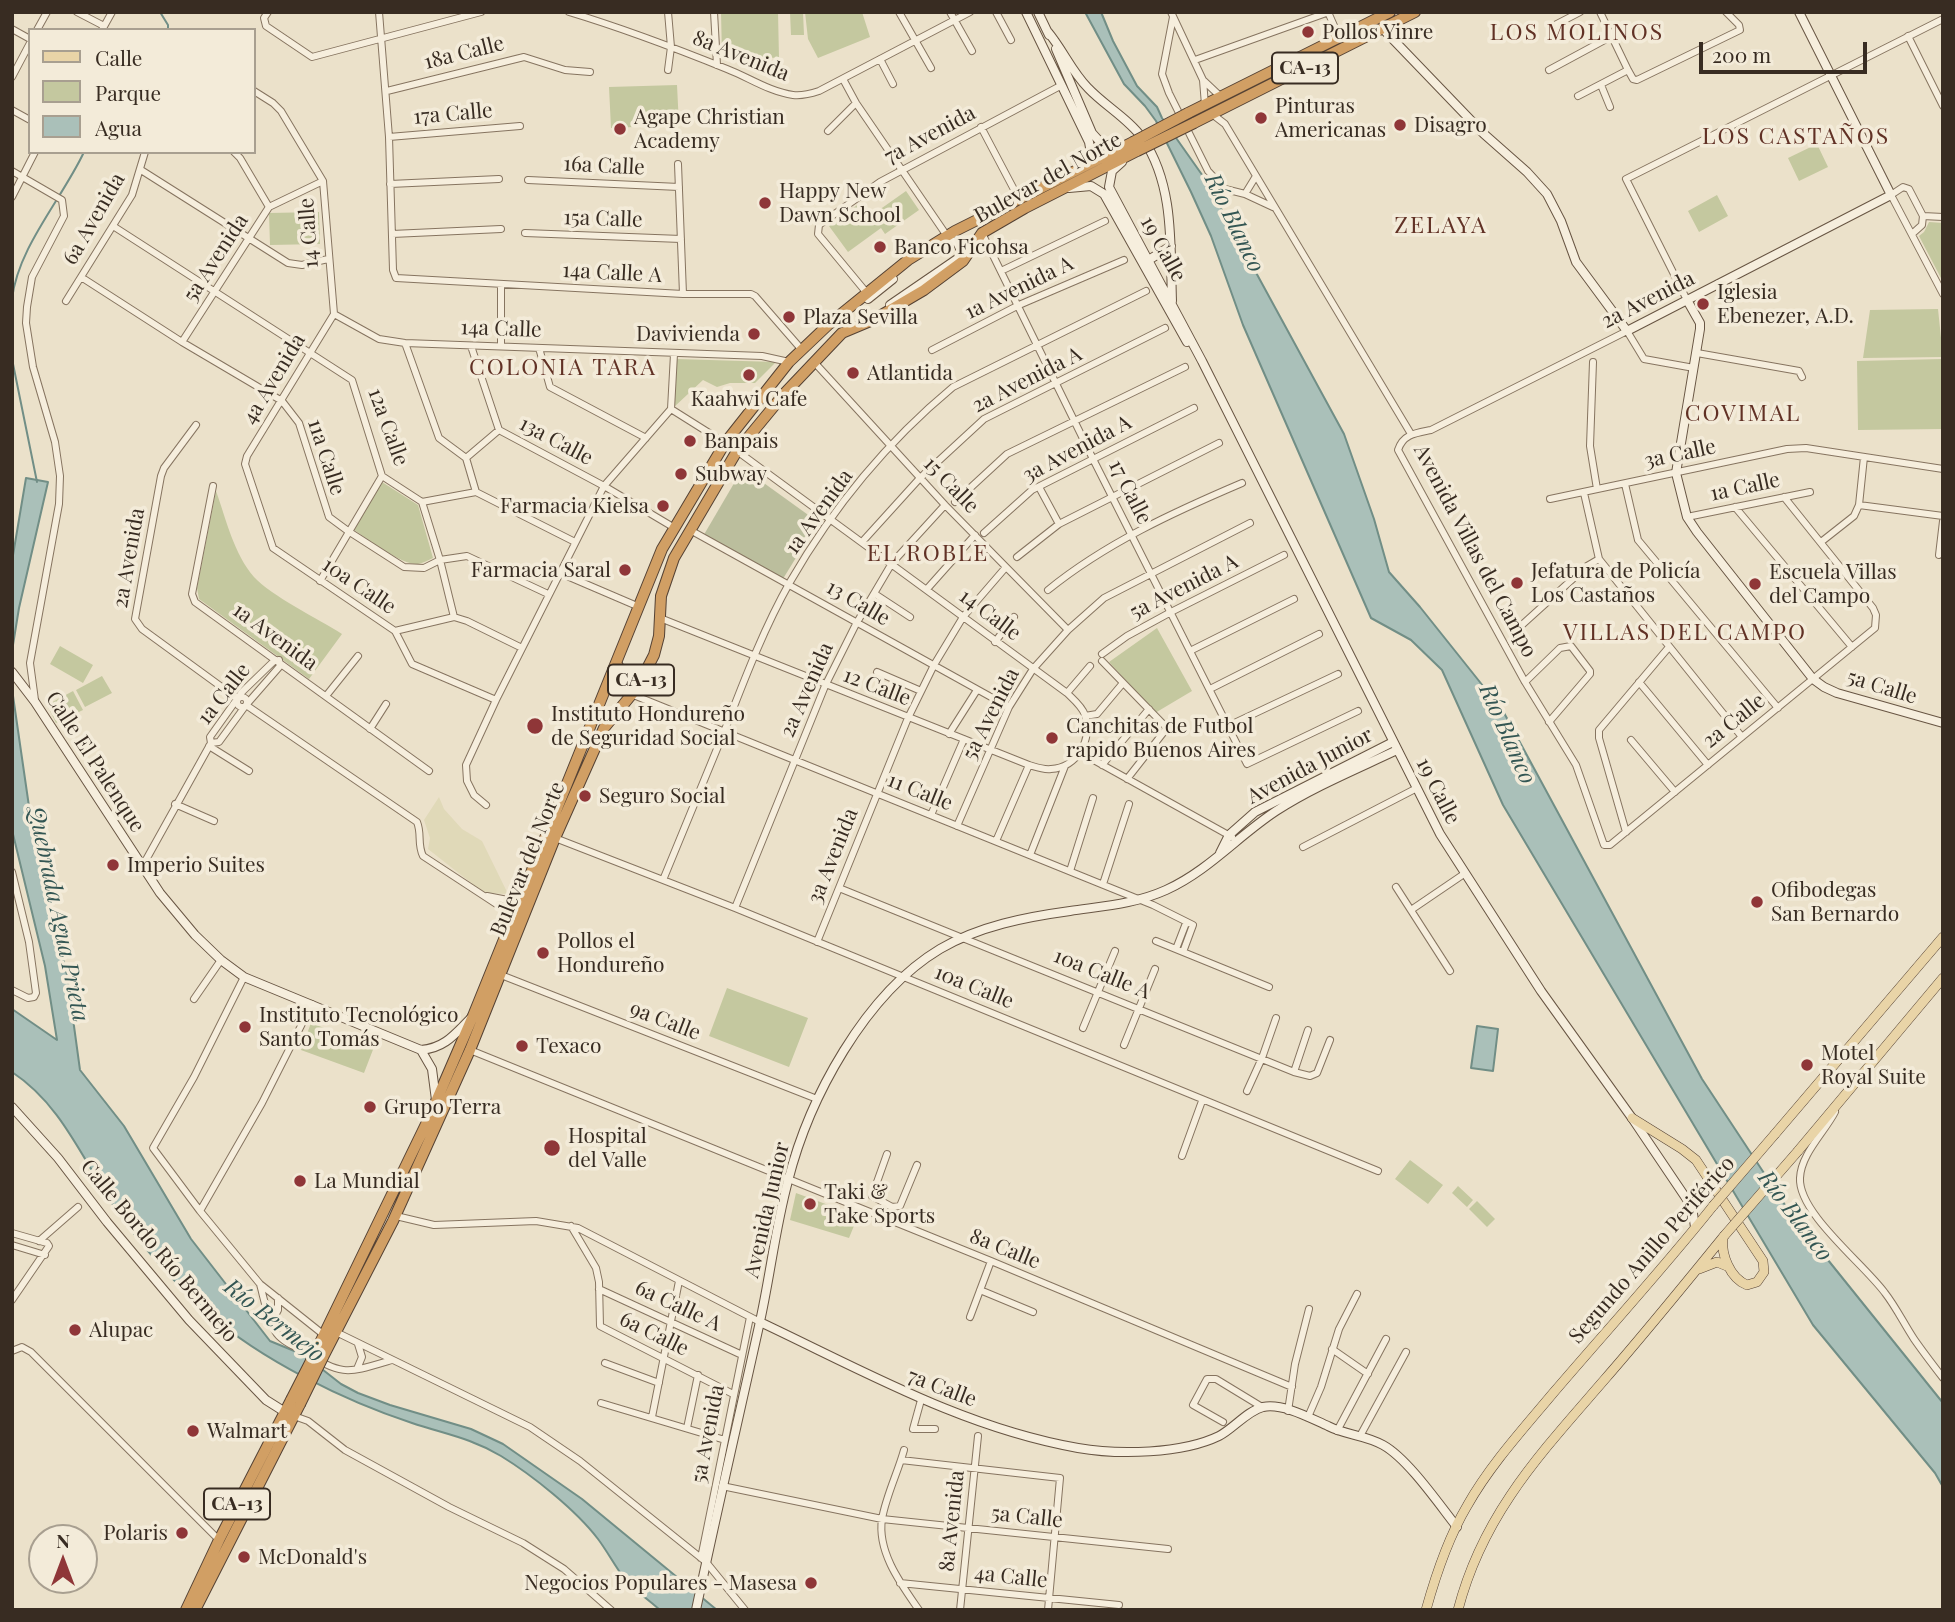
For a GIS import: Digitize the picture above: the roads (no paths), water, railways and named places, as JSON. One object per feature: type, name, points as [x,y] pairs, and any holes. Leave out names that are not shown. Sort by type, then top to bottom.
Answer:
[{"type":"highway","name":"Bulevar del Norte","points":[[186,1610],[219,1539],[296,1402],[319,1355],[336,1332],[396,1216],[470,1050],[555,838],[604,727],[631,694],[654,655],[659,636],[662,596],[674,558],[737,451],[814,361],[842,333],[873,320],[934,283],[963,261],[982,233],[1025,208],[1068,188],[1122,153],[1223,102],[1373,16],[1390,12]]},
{"type":"highway","name":"Bulevar del Norte","points":[[1223,102],[1415,12]]},
{"type":"highway","name":"Bulevar del Norte","points":[[319,1355],[324,1335],[419,1140],[473,1016],[637,606],[673,527],[725,443],[789,362],[866,292],[908,260],[947,236],[1080,168],[1122,153]]},
{"type":"highway","points":[[674,558],[656,600],[650,653],[638,681],[633,686],[625,687],[617,681],[616,675],[621,652],[646,592],[671,535],[740,424]]},
{"type":"highway","name":"Bulevar del Norte","points":[[195,1610],[289,1414]]},
{"type":"main road","points":[[1026,12],[1095,144],[1122,153]]},
{"type":"main road","points":[[1038,12],[1095,144],[1089,158],[1080,168]]},
{"type":"main road","points":[[1799,12],[1891,195]]},
{"type":"main road","points":[[1383,29],[1484,134],[1527,172],[1547,194],[1561,220],[1576,262],[1627,331]]},
{"type":"main road","points":[[1048,32],[1078,77],[1143,140],[1161,177],[1169,222],[1173,304]]},
{"type":"main road","points":[[1043,47],[1052,52],[1074,94]]},
{"type":"main road","points":[[1074,94],[1094,94]]},
{"type":"main road","name":"19 Calle","points":[[1122,153],[1112,171],[1109,187],[1183,336],[1202,360]]},
{"type":"main road","name":"19 Calle","points":[[1068,188],[1091,186],[1104,194],[1173,304],[1395,746],[1464,874],[1541,991],[1632,1118],[1692,1208],[1695,1227]]},
{"type":"main road","name":"2a Avenida","points":[[1627,331],[1891,195]]},
{"type":"main road","points":[[829,324],[942,244],[951,241],[960,244],[963,255],[880,312],[842,333]]},
{"type":"main road","points":[[1146,262],[1171,246]]},
{"type":"main road","points":[[1687,300],[1700,325],[1676,473],[1687,517],[1696,532],[1813,679]]},
{"type":"main road","name":"Calle El Palenque","points":[[17,677],[160,893],[195,935],[221,960],[244,976],[421,1050]]},
{"type":"main road","name":"5a Calle","points":[[1813,679],[1838,693],[1943,723]]},
{"type":"main road","name":"Avenida Junior","points":[[1219,856],[1229,835],[1271,802],[1395,746]]},
{"type":"main road","name":"Avenida Junior","points":[[696,1610],[704,1564],[760,1322],[788,1181],[817,1099],[838,1059],[866,1019],[903,977],[941,948],[963,937],[1006,924],[1142,900],[1184,881],[1276,811],[1395,746]]},
{"type":"main road","name":"Segundo Anillo Periférico","points":[[1426,1610],[1436,1574],[1457,1527],[1488,1474],[1943,937]]},
{"type":"main road","points":[[1458,1610],[1468,1576],[1488,1531],[1524,1474],[1943,978]]},
{"type":"main road","points":[[436,1102],[432,1069],[421,1050],[436,1049],[446,1043],[473,1016]]},
{"type":"main road","name":"Calle Bordo Río Bermejo","points":[[12,1107],[58,1158],[188,1320],[266,1400],[289,1414]]},
{"type":"main road","points":[[1632,1118],[1696,1160],[1761,1257],[1764,1272],[1757,1282],[1747,1284],[1737,1279],[1722,1250],[1723,1237]]},
{"type":"main road","points":[[1692,1208],[1711,1208]]},
{"type":"main road","points":[[1694,1272],[1713,1262],[1729,1267]]},
{"type":"main road","name":"7a Calle","points":[[760,1322],[921,1400],[1039,1440],[1110,1452],[1143,1452],[1213,1438],[1262,1408]]},
{"type":"main road","points":[[1262,1408],[1310,1413],[1381,1443],[1419,1480],[1457,1527]]},
{"type":"street","points":[[38,28],[47,12]]},
{"type":"street","points":[[77,12],[103,28],[112,12]]},
{"type":"street","points":[[268,12],[264,22],[312,57],[481,12]]},
{"type":"street","points":[[379,12],[387,91],[392,234],[501,229]]},
{"type":"street","name":"8a Avenida","points":[[569,12],[589,15],[791,95],[806,95],[819,91],[970,12]]},
{"type":"street","points":[[668,12],[668,71]]},
{"type":"street","points":[[714,12],[717,65]]},
{"type":"street","points":[[899,12],[931,68]]},
{"type":"street","points":[[950,12],[971,51]]},
{"type":"street","points":[[996,12],[1011,40]]},
{"type":"street","points":[[1195,61],[1329,12],[1339,37]]},
{"type":"street","points":[[1551,27],[1580,12]]},
{"type":"street","points":[[1600,12],[1628,70],[1633,79],[1637,80],[1740,30],[1739,25],[1726,12]]},
{"type":"street","points":[[1172,15],[1203,80],[1208,110]]},
{"type":"street","points":[[1172,15],[1169,45],[1162,69],[1169,93],[1208,171],[1225,189],[1245,194],[1273,207]]},
{"type":"street","points":[[1687,300],[1626,178],[1943,19]]},
{"type":"street","points":[[12,29],[28,40]]},
{"type":"street","points":[[1549,70],[1612,36]]},
{"type":"street","points":[[1908,36],[1943,106]]},
{"type":"street","points":[[1169,45],[1187,43]]},
{"type":"street","points":[[12,77],[28,45]]},
{"type":"street","name":"18a Calle","points":[[387,91],[524,57],[565,70],[590,72]]},
{"type":"street","points":[[880,60],[893,84]]},
{"type":"street","points":[[1578,96],[1628,70]]},
{"type":"street","points":[[842,79],[947,236]]},
{"type":"street","points":[[1203,80],[1223,102],[1225,124]]},
{"type":"street","name":"7a Avenida","points":[[866,292],[818,234],[819,225],[880,182],[1062,85]]},
{"type":"street","points":[[1601,85],[1610,107]]},
{"type":"street","name":"14 Calle","points":[[256,92],[274,103],[281,111],[323,181],[334,314]]},
{"type":"street","points":[[828,131],[856,103]]},
{"type":"street","points":[[12,110],[28,119]]},
{"type":"street","name":"Avenida Villas del Campo","points":[[1208,110],[1225,124],[1411,434],[1400,444],[1398,450],[1401,457],[1525,682],[1576,765],[1602,842],[1604,845],[1610,845]]},
{"type":"street","name":"17a Calle","points":[[389,137],[520,127]]},
{"type":"street","points":[[981,127],[1018,199]]},
{"type":"street","points":[[12,197],[34,154]]},
{"type":"street","name":"6a Avenida","points":[[66,301],[132,195],[145,154]]},
{"type":"street","points":[[236,154],[269,207]]},
{"type":"street","points":[[678,164],[683,294]]},
{"type":"street","points":[[141,170],[288,263],[302,265],[328,259]]},
{"type":"street","points":[[12,172],[62,200],[64,216],[32,278],[26,323],[33,367],[55,442],[60,476],[59,504],[30,663],[35,702]]},
{"type":"street","points":[[1245,194],[1256,176]]},
{"type":"street","points":[[390,184],[499,179]]},
{"type":"street","name":"16a Calle","points":[[528,180],[679,187]]},
{"type":"street","name":"5a Avenida","points":[[182,342],[269,207],[323,181]]},
{"type":"street","points":[[1912,234],[1922,225],[1923,216],[1909,189],[1903,187],[1891,195],[1943,294]]},
{"type":"street","points":[[1923,216],[1943,217]]},
{"type":"street","points":[[1001,271],[1105,221]]},
{"type":"street","name":"12a Calle","points":[[113,226],[353,382],[382,476],[422,502]]},
{"type":"street","name":"15a Calle","points":[[525,233],[681,239]]},
{"type":"street","name":"17 Calle","points":[[982,233],[1247,764],[1358,711]]},
{"type":"street","name":"14a Calle A","points":[[392,234],[393,270],[396,278],[683,294],[751,294],[802,350]]},
{"type":"street","name":"1a Avenida A","points":[[932,351],[1019,305],[1124,260]]},
{"type":"street","name":"11a Calle","points":[[81,277],[182,342],[282,401],[299,423],[329,517],[348,531],[404,567],[424,568],[440,560],[467,556],[548,594]]},
{"type":"street","points":[[501,285],[501,346]]},
{"type":"street","name":"1a Avenida","points":[[663,880],[754,656],[789,583],[829,520],[891,447],[932,404],[953,387],[1146,291]]},
{"type":"street","name":"14a Calle","points":[[334,314],[379,339],[405,343],[773,357],[789,362]]},
{"type":"street","name":"4a Avenida","points":[[245,464],[247,456],[334,314]]},
{"type":"street","name":"2a Avenida A","points":[[862,542],[920,478],[984,419],[1166,328]]},
{"type":"street","points":[[1627,331],[1644,359],[1694,368]]},
{"type":"street","name":"2a Avenida","points":[[1411,434],[1431,430],[1627,331]]},
{"type":"street","points":[[405,343],[439,438],[466,458],[476,492]]},
{"type":"street","name":"13a Calle","points":[[471,346],[499,430],[604,486],[673,527]]},
{"type":"street","points":[[539,348],[550,387],[646,438]]},
{"type":"street","points":[[486,805],[474,795],[467,781],[466,765],[548,594],[604,486],[671,409],[674,354]]},
{"type":"street","points":[[1697,354],[1799,371],[1802,377]]},
{"type":"street","name":"15 Calle","points":[[814,361],[945,505],[1068,630]]},
{"type":"street","points":[[1593,362],[1590,446],[1597,489]]},
{"type":"street","points":[[955,502],[1007,454],[1185,367]]},
{"type":"street","name":"3a Avenida A","points":[[984,533],[1031,491],[1194,408]]},
{"type":"street","points":[[671,409],[725,443]]},
{"type":"street","name":"2a Avenida","points":[[197,425],[164,468],[161,476],[135,619],[142,629],[237,699],[239,705],[246,705],[417,822],[421,831],[418,847],[423,856],[513,915]]},
{"type":"street","points":[[466,458],[499,430]]},
{"type":"street","points":[[1017,557],[1059,524],[1219,443]]},
{"type":"street","name":"3a Calle","points":[[1550,499],[1787,449],[1806,448],[1943,468]]},
{"type":"street","name":"14 Calle","points":[[737,451],[1067,693],[1080,706],[1085,716]]},
{"type":"street","points":[[1784,497],[1821,541],[1854,516],[1859,505],[1864,457]]},
{"type":"street","name":"10a Calle","points":[[245,464],[273,548],[395,631],[412,664],[496,700]]},
{"type":"street","points":[[320,582],[382,476]]},
{"type":"street","points":[[1048,590],[1086,560],[1132,534],[1242,483]]},
{"type":"street","points":[[1625,484],[1638,540],[1778,708]]},
{"type":"street","name":"1a Avenida","points":[[213,486],[193,598],[429,771]]},
{"type":"street","points":[[1039,487],[1059,524]]},
{"type":"street","points":[[454,617],[422,502],[476,492],[575,542]]},
{"type":"street","name":"1a Calle","points":[[1687,517],[1810,492]]},
{"type":"street","points":[[1584,493],[1599,559],[1742,737]]},
{"type":"street","name":"2a Avenida","points":[[735,908],[825,685],[856,624],[892,564],[945,505]]},
{"type":"street","points":[[1859,505],[1943,519],[1939,555]]},
{"type":"street","points":[[1735,507],[1852,647]]},
{"type":"street","name":"5a Avenida","points":[[957,826],[1009,707],[1033,669],[1068,630],[1104,598],[1250,523]]},
{"type":"street","name":"13 Calle","points":[[690,530],[1009,707]]},
{"type":"street","points":[[927,589],[975,535]]},
{"type":"street","name":"2a Calle","points":[[1610,845],[1673,790],[1708,765],[1875,628],[1877,622],[1873,608],[1821,541]]},
{"type":"street","name":"5a Avenida A","points":[[1123,683],[1102,658],[1127,636],[1284,555]]},
{"type":"street","points":[[1513,633],[1587,566],[1599,559]]},
{"type":"street","name":"3a Avenida","points":[[817,942],[908,718],[934,665],[962,617],[1006,567]]},
{"type":"street","points":[[560,573],[637,606]]},
{"type":"street","points":[[875,594],[910,617]]},
{"type":"street","points":[[1191,651],[1294,599]]},
{"type":"street","points":[[395,631],[454,617],[522,648]]},
{"type":"street","points":[[995,642],[1014,617]]},
{"type":"street","name":"12 Calle","points":[[659,618],[990,751],[1029,765],[1054,769],[1065,766]]},
{"type":"street","points":[[1210,689],[1320,634]]},
{"type":"street","points":[[1525,682],[1560,648],[1566,646],[1571,646],[1590,671],[1549,722]]},
{"type":"street","points":[[1626,832],[1599,730],[1669,648]]},
{"type":"street","points":[[326,696],[358,656]]},
{"type":"street","name":"1a Calle","points":[[142,867],[210,745],[210,737],[237,699],[279,660],[280,666],[246,705],[219,742],[210,745]]},
{"type":"street","points":[[17,677],[30,663]]},
{"type":"street","points":[[1067,693],[1090,666]]},
{"type":"street","points":[[877,673],[921,691]]},
{"type":"street","points":[[1228,726],[1338,674]]},
{"type":"street","points":[[1639,682],[1708,765]]},
{"type":"street","points":[[1030,855],[1065,766],[1081,753],[1086,735],[1085,716],[1097,714],[1123,683],[1165,725],[1166,731],[1127,779]]},
{"type":"street","points":[[949,734],[977,690]]},
{"type":"street","name":"11 Calle","points":[[631,694],[1142,900],[1190,924],[1180,951]]},
{"type":"street","points":[[370,729],[386,704]]},
{"type":"street","points":[[1102,765],[1149,709]]},
{"type":"street","points":[[931,815],[964,739]]},
{"type":"street","points":[[1631,740],[1673,790]]},
{"type":"street","points":[[210,745],[249,771]]},
{"type":"street","points":[[1081,753],[1238,841]]},
{"type":"street","points":[[996,841],[1029,765]]},
{"type":"street","points":[[1303,847],[1417,788]]},
{"type":"street","points":[[1070,871],[1093,798]]},
{"type":"street","points":[[175,804],[214,821]]},
{"type":"street","points":[[1103,884],[1129,804]]},
{"type":"street","name":"10a Calle","points":[[555,838],[735,908],[1378,1171]]},
{"type":"street","points":[[1411,909],[1464,874]]},
{"type":"street","points":[[12,990],[28,998],[34,997],[36,993],[29,942],[13,875]]},
{"type":"street","points":[[1396,887],[1450,971]]},
{"type":"street","name":"10a Calle A","points":[[839,888],[1294,1072]]},
{"type":"street","name":"2a Avenida","points":[[481,895],[518,902]]},
{"type":"street","points":[[1156,941],[1269,987]]},
{"type":"street","points":[[1083,1028],[1115,951]]},
{"type":"street","points":[[194,999],[221,960]]},
{"type":"street","points":[[1124,1045],[1155,969]]},
{"type":"street","name":"9a Calle","points":[[501,975],[817,1099]]},
{"type":"street","points":[[244,976],[194,1077],[153,1148],[260,1284],[324,1335]]},
{"type":"street","points":[[200,1211],[262,1103],[312,1004]]},
{"type":"street","points":[[1247,1091],[1276,1018]]},
{"type":"street","points":[[1308,1030],[1294,1072],[1310,1076],[1317,1073],[1330,1040]]},
{"type":"street","name":"8a Calle","points":[[470,1050],[991,1261],[1292,1387]]},
{"type":"street","points":[[1843,1094],[1829,1123],[1803,1162],[1800,1190],[1821,1225],[1856,1258],[1886,1294],[1943,1378]]},
{"type":"street","points":[[1182,1156],[1202,1101]]},
{"type":"street","points":[[887,1154],[872,1193],[873,1198],[879,1202],[896,1208],[900,1206],[917,1165]]},
{"type":"street","points":[[873,1215],[879,1202]]},
{"type":"street","points":[[39,1241],[78,1206]]},
{"type":"street","name":"7a Calle","points":[[396,1216],[434,1225],[536,1221],[571,1226],[760,1322]]},
{"type":"street","points":[[571,1226],[596,1268],[599,1289]]},
{"type":"street","points":[[12,1233],[49,1246],[12,1300]]},
{"type":"street","points":[[12,1245],[45,1255]]},
{"type":"street","points":[[970,1317],[991,1261]]},
{"type":"street","points":[[652,1417],[679,1281]]},
{"type":"street","points":[[260,1284],[271,1323]]},
{"type":"street","name":"6a Calle A","points":[[599,1289],[742,1355]]},
{"type":"street","name":"6a Calle","points":[[599,1289],[599,1323],[603,1329],[665,1357],[733,1394]]},
{"type":"street","points":[[981,1290],[1033,1312]]},
{"type":"street","points":[[1310,1413],[1339,1329],[1357,1294]]},
{"type":"street","points":[[267,1307],[269,1302],[277,1298]]},
{"type":"street","points":[[271,1323],[276,1313],[277,1298]]},
{"type":"street","points":[[1288,1411],[1295,1364],[1309,1309]]},
{"type":"street","points":[[276,1313],[292,1311]]},
{"type":"street","name":"5a Avenida","points":[[704,1564],[724,1440],[750,1317]]},
{"type":"street","name":"Calle Bordo Río Bermejo","points":[[271,1323],[279,1336],[331,1369],[357,1369],[392,1360]]},
{"type":"street","points":[[336,1332],[530,1427],[580,1461],[704,1564],[746,1610]]},
{"type":"street","points":[[1339,1427],[1386,1339]]},
{"type":"street","points":[[357,1369],[362,1357],[358,1344]]},
{"type":"street","points":[[12,1351],[22,1347],[31,1352],[219,1539]]},
{"type":"street","points":[[1332,1349],[1368,1374]]},
{"type":"street","points":[[1362,1433],[1406,1352]]},
{"type":"street","points":[[605,1363],[659,1383]]},
{"type":"street","points":[[687,1428],[698,1375]]},
{"type":"street","points":[[1223,1422],[1194,1405],[1208,1379],[1216,1379],[1262,1408]]},
{"type":"street","points":[[921,1400],[914,1429],[935,1429]]},
{"type":"street","points":[[601,1403],[724,1440]]},
{"type":"street","name":"Calle Bordo Río Bermejo","points":[[289,1414],[308,1421],[345,1450],[449,1507],[523,1543],[564,1569],[611,1610]]},
{"type":"street","name":"8a Avenida","points":[[960,1610],[978,1436]]},
{"type":"street","points":[[904,1450],[882,1519],[886,1552],[900,1583],[919,1610]]},
{"type":"street","points":[[901,1460],[1057,1477],[1061,1481],[1048,1610]]},
{"type":"street","name":"5a Calle","points":[[722,1486],[882,1519],[1168,1549]]},
{"type":"street","name":"4a Calle","points":[[900,1583],[1119,1605]]},
{"type":"water","name":"Río Blanco","points":[[1085,12],[1101,12],[1137,86],[1157,107],[1205,179],[1344,434],[1374,519],[1389,572],[1503,711],[1702,1079],[1791,1214],[1943,1403],[1943,1487],[1935,1473],[1813,1325],[1503,805],[1442,670],[1411,640],[1371,618],[1243,325],[1211,236],[1191,192],[1156,121],[1124,84]]},
{"type":"water","points":[[26,478],[48,482],[19,608],[12,651],[12,561]]},
{"type":"water","points":[[12,689],[34,841],[67,975],[80,1070],[124,1126],[191,1239],[270,1341],[304,1355],[341,1384],[358,1393],[471,1429],[503,1444],[582,1499],[717,1610],[660,1610],[624,1578],[598,1539],[578,1516],[526,1473],[479,1445],[359,1403],[278,1363],[208,1313],[170,1276],[135,1235],[58,1117],[45,1100],[12,1072],[12,1009],[57,1040],[45,966],[12,830]]},
{"type":"water","points":[[1477,1026],[1498,1029],[1493,1071],[1471,1068]]},
{"type":"waterway","name":"Quebrada Agua Prieta","points":[[160,12],[168,28]]},
{"type":"waterway","name":"Quebrada Agua Prieta","points":[[12,299],[16,280],[32,242],[83,154]]},
{"type":"waterway","name":"Quebrada Agua Prieta","points":[[12,359],[37,482]]},
{"type":"place","name":"Pollos Yinre","points":[[1308,32]]},
{"type":"place","name":"Pinturas Americanas","points":[[1261,118]]},
{"type":"place","name":"Disagro","points":[[1400,125]]},
{"type":"place","name":"Agape Christian Academy","points":[[620,129]]},
{"type":"place","name":"Happy New Dawn School","points":[[765,203]]},
{"type":"place","name":"Banco Ficohsa","points":[[880,247]]},
{"type":"place","name":"Iglesia Ebenezer, A.D.","points":[[1703,304]]},
{"type":"place","name":"Plaza Sevilla","points":[[789,317]]},
{"type":"place","name":"Davivienda","points":[[754,334]]},
{"type":"place","name":"Atlantida","points":[[853,373]]},
{"type":"place","name":"Kaahwi Cafe","points":[[749,375]]},
{"type":"place","name":"Banpais","points":[[690,441]]},
{"type":"place","name":"Subway","points":[[681,474]]},
{"type":"place","name":"Farmacia Kielsa","points":[[663,506]]},
{"type":"place","name":"Farmacia Saral","points":[[625,570]]},
{"type":"place","name":"Jefatura de Policía Los Castaños","points":[[1517,583]]},
{"type":"place","name":"Escuela Villas del Campo","points":[[1755,584]]},
{"type":"place","name":"Instituto Hondureño de Seguridad Social","points":[[535,726]]},
{"type":"place","name":"Canchitas de Futbol rapido Buenos Aires","points":[[1052,738]]},
{"type":"place","name":"Seguro Social","points":[[585,796]]},
{"type":"place","name":"Imperio Suites","points":[[113,865]]},
{"type":"place","name":"Ofibodegas San Bernardo","points":[[1757,902]]},
{"type":"place","name":"Pollos el Hondureño","points":[[543,953]]},
{"type":"place","name":"Instituto Tecnológico Santo Tomás","points":[[245,1027]]},
{"type":"place","name":"Texaco","points":[[522,1046]]},
{"type":"place","name":"Motel Royal Suite","points":[[1807,1065]]},
{"type":"place","name":"Grupo Terra","points":[[370,1107]]},
{"type":"place","name":"Hospital del Valle","points":[[552,1148]]},
{"type":"place","name":"La Mundial","points":[[300,1181]]},
{"type":"place","name":"Taki & Take Sports","points":[[810,1204]]},
{"type":"place","name":"Alupac","points":[[75,1330]]},
{"type":"place","name":"Walmart","points":[[193,1431]]},
{"type":"place","name":"Polaris","points":[[182,1533]]},
{"type":"place","name":"McDonald's","points":[[244,1557]]},
{"type":"place","name":"Negocios Populares - Masesa","points":[[811,1583]]},
{"type":"district","name":"LOS MOLINOS","points":[[1577,33]]},
{"type":"district","name":"LOS CASTAÑOS","points":[[1796,137]]},
{"type":"district","name":"ZELAYA","points":[[1441,226]]},
{"type":"district","name":"COLONIA TARA","points":[[563,368]]},
{"type":"district","name":"COVIMAL","points":[[1743,414]]},
{"type":"district","name":"EL ROBLE","points":[[928,554]]},
{"type":"district","name":"VILLAS DEL CAMPO","points":[[1685,633]]},
{"type":"water label","name":"Río Bermejo","points":[[274,1321]]}]
